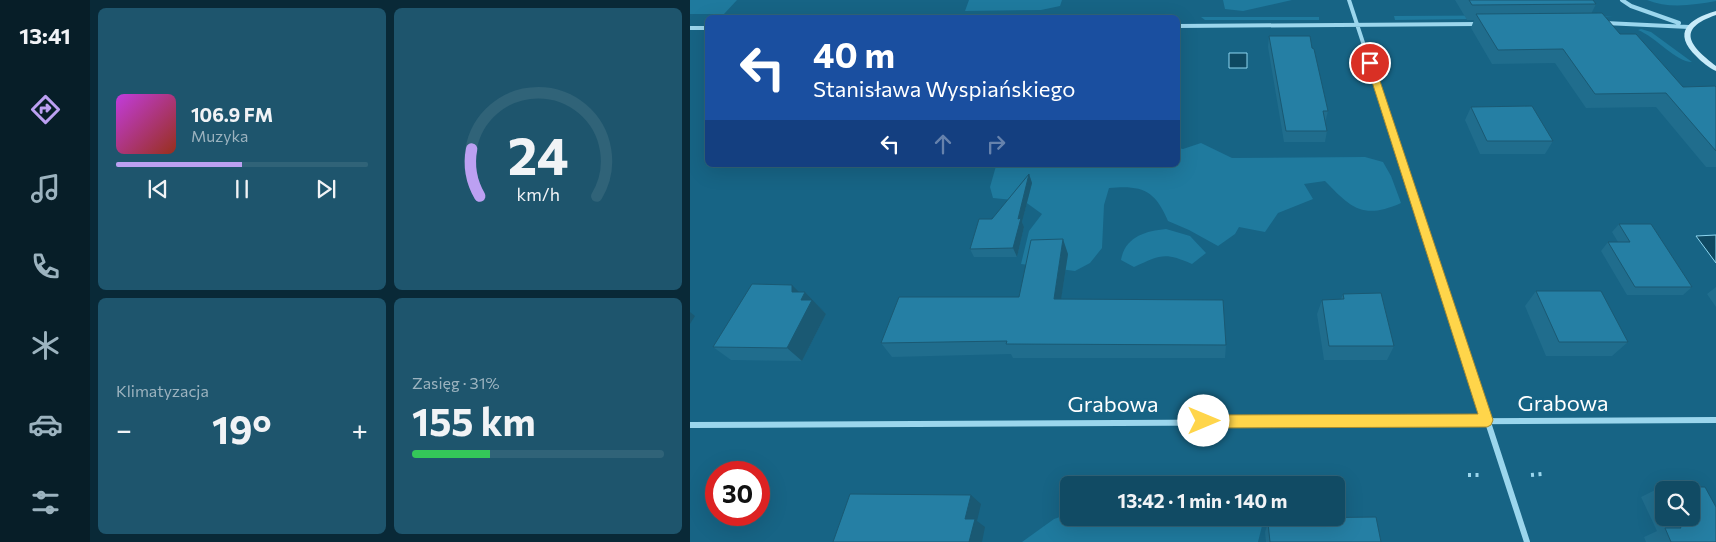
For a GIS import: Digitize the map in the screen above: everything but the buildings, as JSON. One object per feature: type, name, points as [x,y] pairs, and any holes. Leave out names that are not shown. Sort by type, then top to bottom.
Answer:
[{"type":"street","points":[[1349,0],[1527,542]]},
{"type":"street","points":[[1622,0],[1631,6],[1689,27]]},
{"type":"street","points":[[1716,13],[1699,18],[1689,27],[1686,34],[1696,53],[1716,69]]},
{"type":"street","points":[[1595,23],[1689,27]]},
{"type":"street","points":[[1180,26],[1486,24]]},
{"type":"street","points":[[690,28],[705,28]]},
{"type":"street","name":"Grabowa","points":[[690,424],[1716,420]]},
{"type":"path","points":[[1531,475],[1542,474]]},
{"type":"path","points":[[1468,476],[1480,475]]},
{"type":"shaded area","points":[[690,0],[737,0],[724,14],[690,14]]},
{"type":"shaded area","points":[[969,0],[1062,0],[1060,6],[1041,10],[965,11]]},
{"type":"shaded area","points":[[1223,0],[1292,0],[1243,11],[1225,9]]},
{"type":"shaded area","points":[[1647,0],[1716,1],[1690,5],[1664,5]]},
{"type":"shaded area","points":[[1581,15],[1613,17],[1395,20],[1394,16]]},
{"type":"shaded area","points":[[1201,17],[1319,17],[1319,20],[1205,20]]},
{"type":"shaded area","points":[[1638,30],[1651,32],[1692,62],[1679,58]]},
{"type":"shaded area","points":[[1229,53],[1247,53],[1247,68],[1229,68]]},
{"type":"shaded area","points":[[1201,143],[1232,158],[1365,157],[1383,162],[1391,176],[1401,203],[1377,211],[1367,211],[1350,204],[1325,181],[1304,184],[1313,199],[1278,213],[1265,232],[1239,227],[1235,234],[1218,246],[1168,221],[1158,202],[1146,192],[1130,188],[1109,188],[1104,205],[1102,248],[1090,263],[1075,271],[1021,264],[1029,231],[1042,214],[1024,201],[993,198],[990,187],[996,167],[1180,167],[1180,148]]},
{"type":"shaded area","points":[[1166,229],[1190,236],[1206,253],[1192,264],[1163,256],[1134,267],[1121,260],[1123,252],[1131,241],[1151,231]]},
{"type":"shaded area","points":[[1716,235],[1716,263],[1696,236]]},
{"type":"shaded area","points":[[1060,517],[1060,526],[1262,526],[1258,542],[1022,542],[1054,519]]},
{"type":"route","points":[[1204,421],[1487,420],[1370,63]]}]
